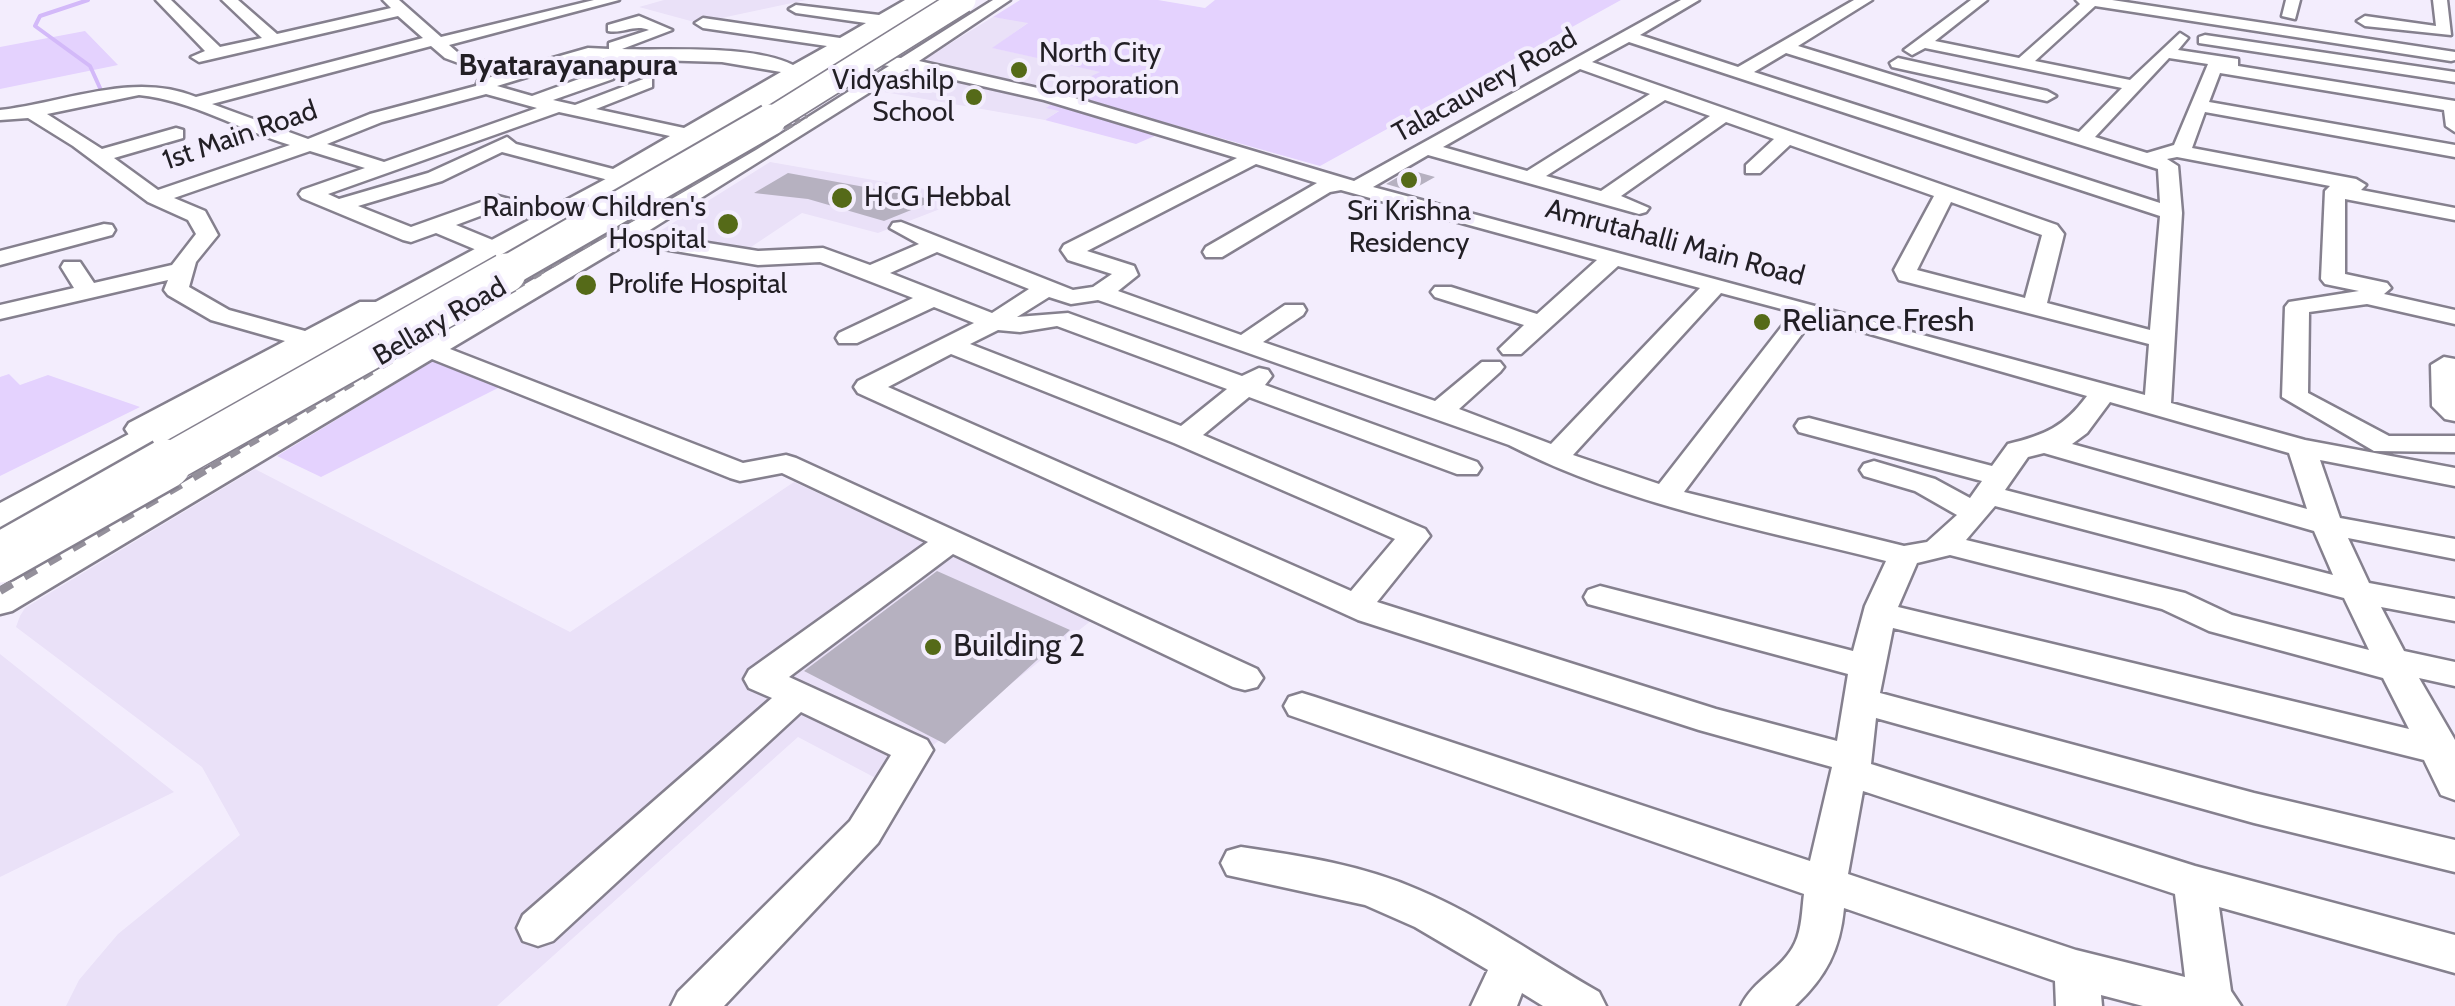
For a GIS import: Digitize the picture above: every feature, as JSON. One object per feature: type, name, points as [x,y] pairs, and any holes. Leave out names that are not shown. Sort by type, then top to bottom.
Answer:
[{"type":"highway","name":"Bellary Road","points":[[0,521],[652,166],[840,48],[932,0]]},
{"type":"highway","name":"Bellary Road","points":[[0,532],[678,159],[941,0]]},
{"type":"highway","name":"Bellary Road","points":[[0,558],[706,160],[963,0]]},
{"type":"highway","name":"Bellary Road","points":[[0,573],[893,61],[976,0]]},
{"type":"street","points":[[163,0],[217,53]]},
{"type":"street","points":[[229,0],[274,40]]},
{"type":"street","points":[[820,0],[832,0]]},
{"type":"street","points":[[0,504],[306,339],[548,215],[616,176],[682,124],[840,48],[916,0]]},
{"type":"street","points":[[0,603],[626,236],[893,61],[1003,0]]},
{"type":"street","name":"Talacauvery Road","points":[[1214,252],[1324,187],[1348,186],[1428,149],[1692,0]]},
{"type":"street","points":[[1740,74],[1866,0]]},
{"type":"street","points":[[1878,76],[1980,0]]},
{"type":"street","points":[[2083,0],[2196,7],[2351,41],[2451,56]]},
{"type":"street","points":[[2351,41],[2365,21],[2366,0]]},
{"type":"street","points":[[2365,21],[2445,32],[2440,0]]},
{"type":"street","points":[[2023,63],[2092,1]]},
{"type":"street","points":[[199,57],[395,5],[450,55],[511,76]]},
{"type":"street","points":[[194,103],[585,6],[612,14]]},
{"type":"street","points":[[2084,138],[2182,36],[2196,7]]},
{"type":"street","points":[[796,9],[880,20]]},
{"type":"street","name":"1st Main Road","points":[[490,88],[484,85],[664,30],[612,14]]},
{"type":"street","name":"Amrutahalli Main Road","points":[[703,23],[840,48],[1049,96],[1250,159],[1808,309],[2302,448],[2390,454]]},
{"type":"street","points":[[396,31],[415,27]]},
{"type":"street","points":[[496,28],[525,38]]},
{"type":"street","points":[[2182,36],[2455,77]]},
{"type":"street","points":[[1630,37],[1740,74],[2039,198],[2053,234],[2034,308]]},
{"type":"street","points":[[1922,43],[2134,86]]},
{"type":"street","points":[[1784,47],[2151,158],[2170,170],[2171,214],[2156,408]]},
{"type":"street","points":[[2166,52],[2453,106],[2455,126]]},
{"type":"street","points":[[588,54],[722,57],[776,64],[793,72]]},
{"type":"street","points":[[340,205],[435,177],[646,80],[684,58]]},
{"type":"street","points":[[1896,62],[2048,96]]},
{"type":"street","points":[[1581,64],[1945,194],[2039,198],[2171,214]]},
{"type":"street","points":[[2151,158],[2182,149],[2214,67],[2455,98]]},
{"type":"street","points":[[532,102],[608,75]]},
{"type":"street","points":[[548,215],[498,202],[411,235],[309,194],[384,168],[666,87]]},
{"type":"street","points":[[490,88],[498,94],[648,128],[682,124]]},
{"type":"street","name":"1st Main Road","points":[[155,198],[376,118],[490,88]]},
{"type":"street","points":[[0,116],[139,90],[171,93],[307,146],[384,168]]},
{"type":"street","points":[[1530,177],[1664,93]]},
{"type":"street","points":[[2199,106],[2455,151]]},
{"type":"street","points":[[31,112],[155,198]]},
{"type":"street","points":[[1604,198],[1724,115]]},
{"type":"street","points":[[99,156],[176,134]]},
{"type":"street","points":[[1753,169],[1787,137]]},
{"type":"street","points":[[500,146],[616,176]]},
{"type":"street","points":[[1428,149],[1639,208]]},
{"type":"street","points":[[2178,151],[2455,203]]},
{"type":"street","points":[[214,152],[240,168]]},
{"type":"street","points":[[901,228],[1071,296],[1100,292],[1126,275],[1126,271],[1076,255],[1072,250],[1250,159]]},
{"type":"street","points":[[1858,186],[1883,171]]},
{"type":"street","points":[[2455,214],[2335,192],[2333,279],[2455,304]]},
{"type":"street","points":[[1945,194],[1904,270],[1907,275],[2162,340]]},
{"type":"street","name":"1st Main Road","points":[[155,198],[196,216],[207,235],[180,270]]},
{"type":"street","points":[[436,225],[487,246]]},
{"type":"street","points":[[0,258],[104,230]]},
{"type":"street","points":[[626,236],[758,258],[823,255],[994,322],[1020,326],[1058,318],[1467,468]]},
{"type":"street","points":[[872,273],[937,244]]},
{"type":"street","points":[[1438,412],[1544,324],[1613,258]]},
{"type":"street","points":[[72,267],[88,292]]},
{"type":"street","points":[[0,312],[180,270],[176,290],[220,314],[306,339]]},
{"type":"street","points":[[1556,456],[1716,285]]},
{"type":"street","points":[[1049,286],[994,322],[867,387],[1356,606],[1852,765],[2195,883],[2455,954]]},
{"type":"street","points":[[1100,292],[1281,359],[1519,439],[1572,466],[1664,496],[1904,556],[1937,550],[1987,494],[2018,450],[2050,446],[2071,436],[2104,393]]},
{"type":"street","points":[[1444,292],[1544,324]]},
{"type":"street","points":[[2446,476],[2421,458],[2390,454],[2295,397],[2297,307],[2367,298],[2455,317]]},
{"type":"street","points":[[848,338],[931,299]]},
{"type":"street","points":[[1664,496],[1808,309]]},
{"type":"street","points":[[1244,344],[1294,310]]},
{"type":"street","points":[[950,345],[1184,436],[1414,536],[1356,606]]},
{"type":"street","points":[[430,350],[740,472],[786,464],[1246,678]]},
{"type":"street","points":[[1184,436],[1281,359]]},
{"type":"street","points":[[2455,368],[2444,365],[2446,406],[2455,413]]},
{"type":"street","points":[[1809,426],[1987,494],[2359,592],[2455,610]]},
{"type":"street","points":[[2390,454],[2455,444]]},
{"type":"street","points":[[2050,446],[2328,525],[2455,549]]},
{"type":"street","points":[[2302,448],[2313,493],[2395,665],[2448,752],[2455,785]]},
{"type":"street","points":[[1874,470],[1926,486],[1987,494]]},
{"type":"street","points":[[694,1006],[864,832],[914,750],[762,679],[950,541]]},
{"type":"street","points":[[1942,544],[2173,601],[2222,622],[2395,665],[2455,674]]},
{"type":"street","points":[[1781,1000],[1820,941],[1826,883],[1880,614],[1904,556]]},
{"type":"street","points":[[1600,596],[2254,808],[2455,856]]},
{"type":"street","points":[[1880,614],[2448,752]]},
{"type":"street","points":[[538,928],[797,696]]},
{"type":"street","points":[[1302,706],[1826,883],[2077,988],[2213,1005],[2195,883]]},
{"type":"street","points":[[1241,863],[1306,873],[1377,891],[1486,947],[1503,986],[1582,1006]]},
{"type":"shaded area","points":[[664,0],[806,0],[698,23],[639,7]]},
{"type":"shaded area","points":[[1020,0],[1158,0],[1205,8],[1215,0],[1621,0],[1320,166],[1057,92],[1100,72],[992,48],[1028,23],[993,17]]},
{"type":"shaded area","points":[[993,17],[1029,22],[993,48],[1101,72],[1057,92],[917,64]]},
{"type":"shaded area","points":[[85,31],[118,65],[0,89],[0,47]]},
{"type":"shaded area","name":"Vidyashilp School","points":[[917,73],[986,84],[1054,102],[1047,107],[1060,110],[1045,120],[884,92]]},
{"type":"shaded area","points":[[1054,102],[1157,135],[1136,144],[1045,120],[1059,111],[1046,108]]},
{"type":"shaded area","name":"HCG Hebbal","points":[[770,162],[971,197],[878,233],[802,213],[748,249],[652,236]]},
{"type":"shaded area","points":[[436,359],[500,387],[321,477],[277,456]]},
{"type":"shaded area","points":[[9,374],[20,385],[48,375],[140,407],[0,476],[0,377]]},
{"type":"shaded area","points":[[255,469],[570,632],[794,482],[1092,620],[885,783],[798,737],[497,1006],[66,1006],[79,980],[118,934],[240,835],[202,767],[16,627],[25,608]]},
{"type":"shaded area","points":[[0,654],[174,792],[0,877]]},
{"type":"building","name":"Sri Krishna Residency","points":[[1410,170],[1435,177],[1410,191],[1386,184]]},
{"type":"building","points":[[788,173],[936,200],[884,221],[808,199],[754,193]]},
{"type":"building","name":"Building 2","points":[[937,571],[1070,630],[945,744],[804,671]]},
{"type":"waterway","points":[[88,0],[40,16],[35,26],[90,66],[100,88]]},
{"type":"railway","points":[[795,123],[807,116]]},
{"type":"railway","points":[[536,275],[800,120]]},
{"type":"railway","points":[[211,467],[540,273]]},
{"type":"railway","points":[[0,591],[216,464]]},
{"type":"place","name":"North City Corporation","points":[[1019,70]]},
{"type":"place","name":"Vidyashilp School","points":[[974,97]]},
{"type":"place","name":"Sri Krishna Residency","points":[[1409,180]]},
{"type":"place","name":"HCG Hebbal","points":[[842,198]]},
{"type":"place","name":"Rainbow Children's Hospital","points":[[728,224]]},
{"type":"place","name":"Prolife Hospital","points":[[586,285]]},
{"type":"place","name":"Reliance Fresh","points":[[1762,322]]},
{"type":"place","name":"Building 2","points":[[933,647]]},
{"type":"district","name":"Byatarayanapura","points":[[568,66]]}]
